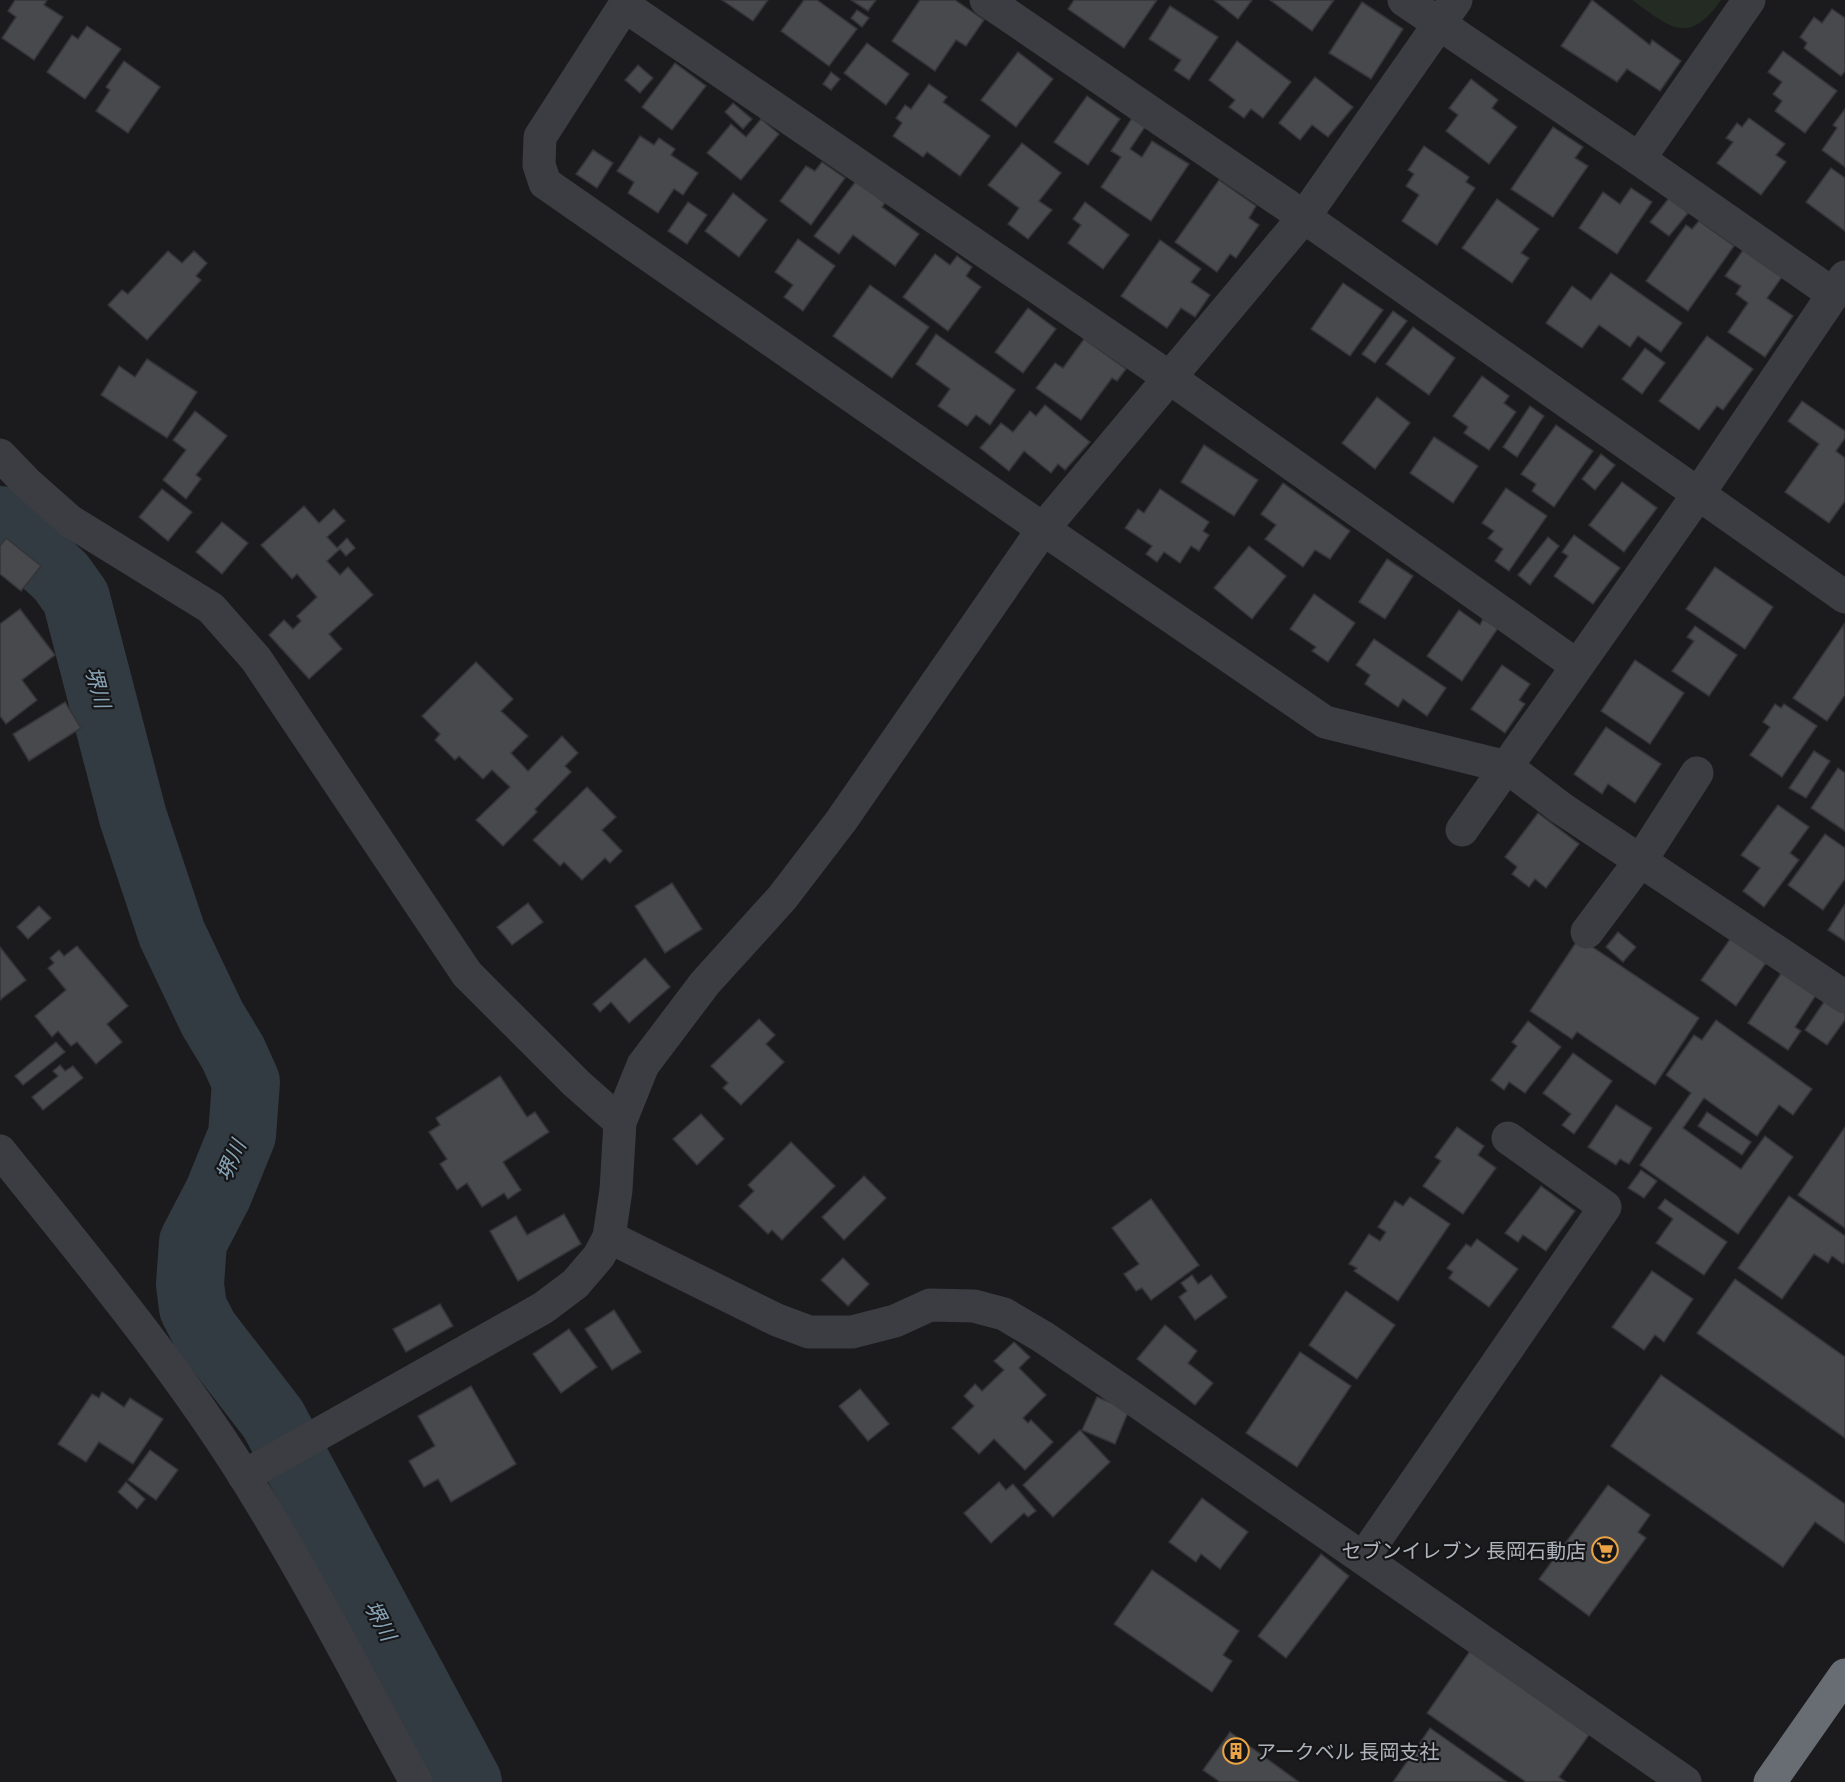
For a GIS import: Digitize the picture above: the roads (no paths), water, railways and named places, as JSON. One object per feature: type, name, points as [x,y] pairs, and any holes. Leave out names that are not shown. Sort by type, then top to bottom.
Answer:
[{"type":"highway","points":[[1770,1782],[1845,1675]]},
{"type":"street","points":[[986,0],[1304,218],[1845,597]]},
{"type":"street","points":[[1404,0],[1448,13],[1639,159],[1839,286],[1699,493],[1462,830]]},
{"type":"street","points":[[1639,159],[1749,0]]},
{"type":"street","points":[[1576,665],[1170,378],[627,3],[540,137],[539,165],[545,183],[1042,529],[1325,722],[1507,766],[1561,808],[1845,997]]},
{"type":"street","points":[[256,1469],[543,1308],[575,1284],[599,1256],[609,1237],[616,1190],[620,1122],[643,1065],[705,983],[782,898],[841,821],[1042,529],[1304,218],[1448,13]]},
{"type":"street","points":[[0,455],[26,482],[70,521],[211,608],[256,659],[467,974],[576,1083],[620,1122]]},
{"type":"street","points":[[1587,932],[1641,860],[1697,773]]},
{"type":"street","points":[[1363,1558],[1605,1207],[1508,1138]]},
{"type":"street","points":[[0,1151],[160,1355],[256,1469],[325,1612],[416,1782]]},
{"type":"street","points":[[609,1237],[777,1320],[808,1332],[852,1332],[895,1321],[930,1305],[974,1306],[1004,1314],[1043,1337],[1685,1782]]},
{"type":"waterway","name":"堺川","points":[[0,520],[61,577],[76,598],[133,817],[172,934],[246,1082],[242,1135],[218,1194],[193,1242],[190,1284],[193,1308],[205,1331],[273,1419],[468,1782]]},
{"type":"place","name":"セブンイレブン 長岡石動店","points":[[1605,1550]]},
{"type":"place","name":"アークベル 長岡支社","points":[[1236,1751]]}]
